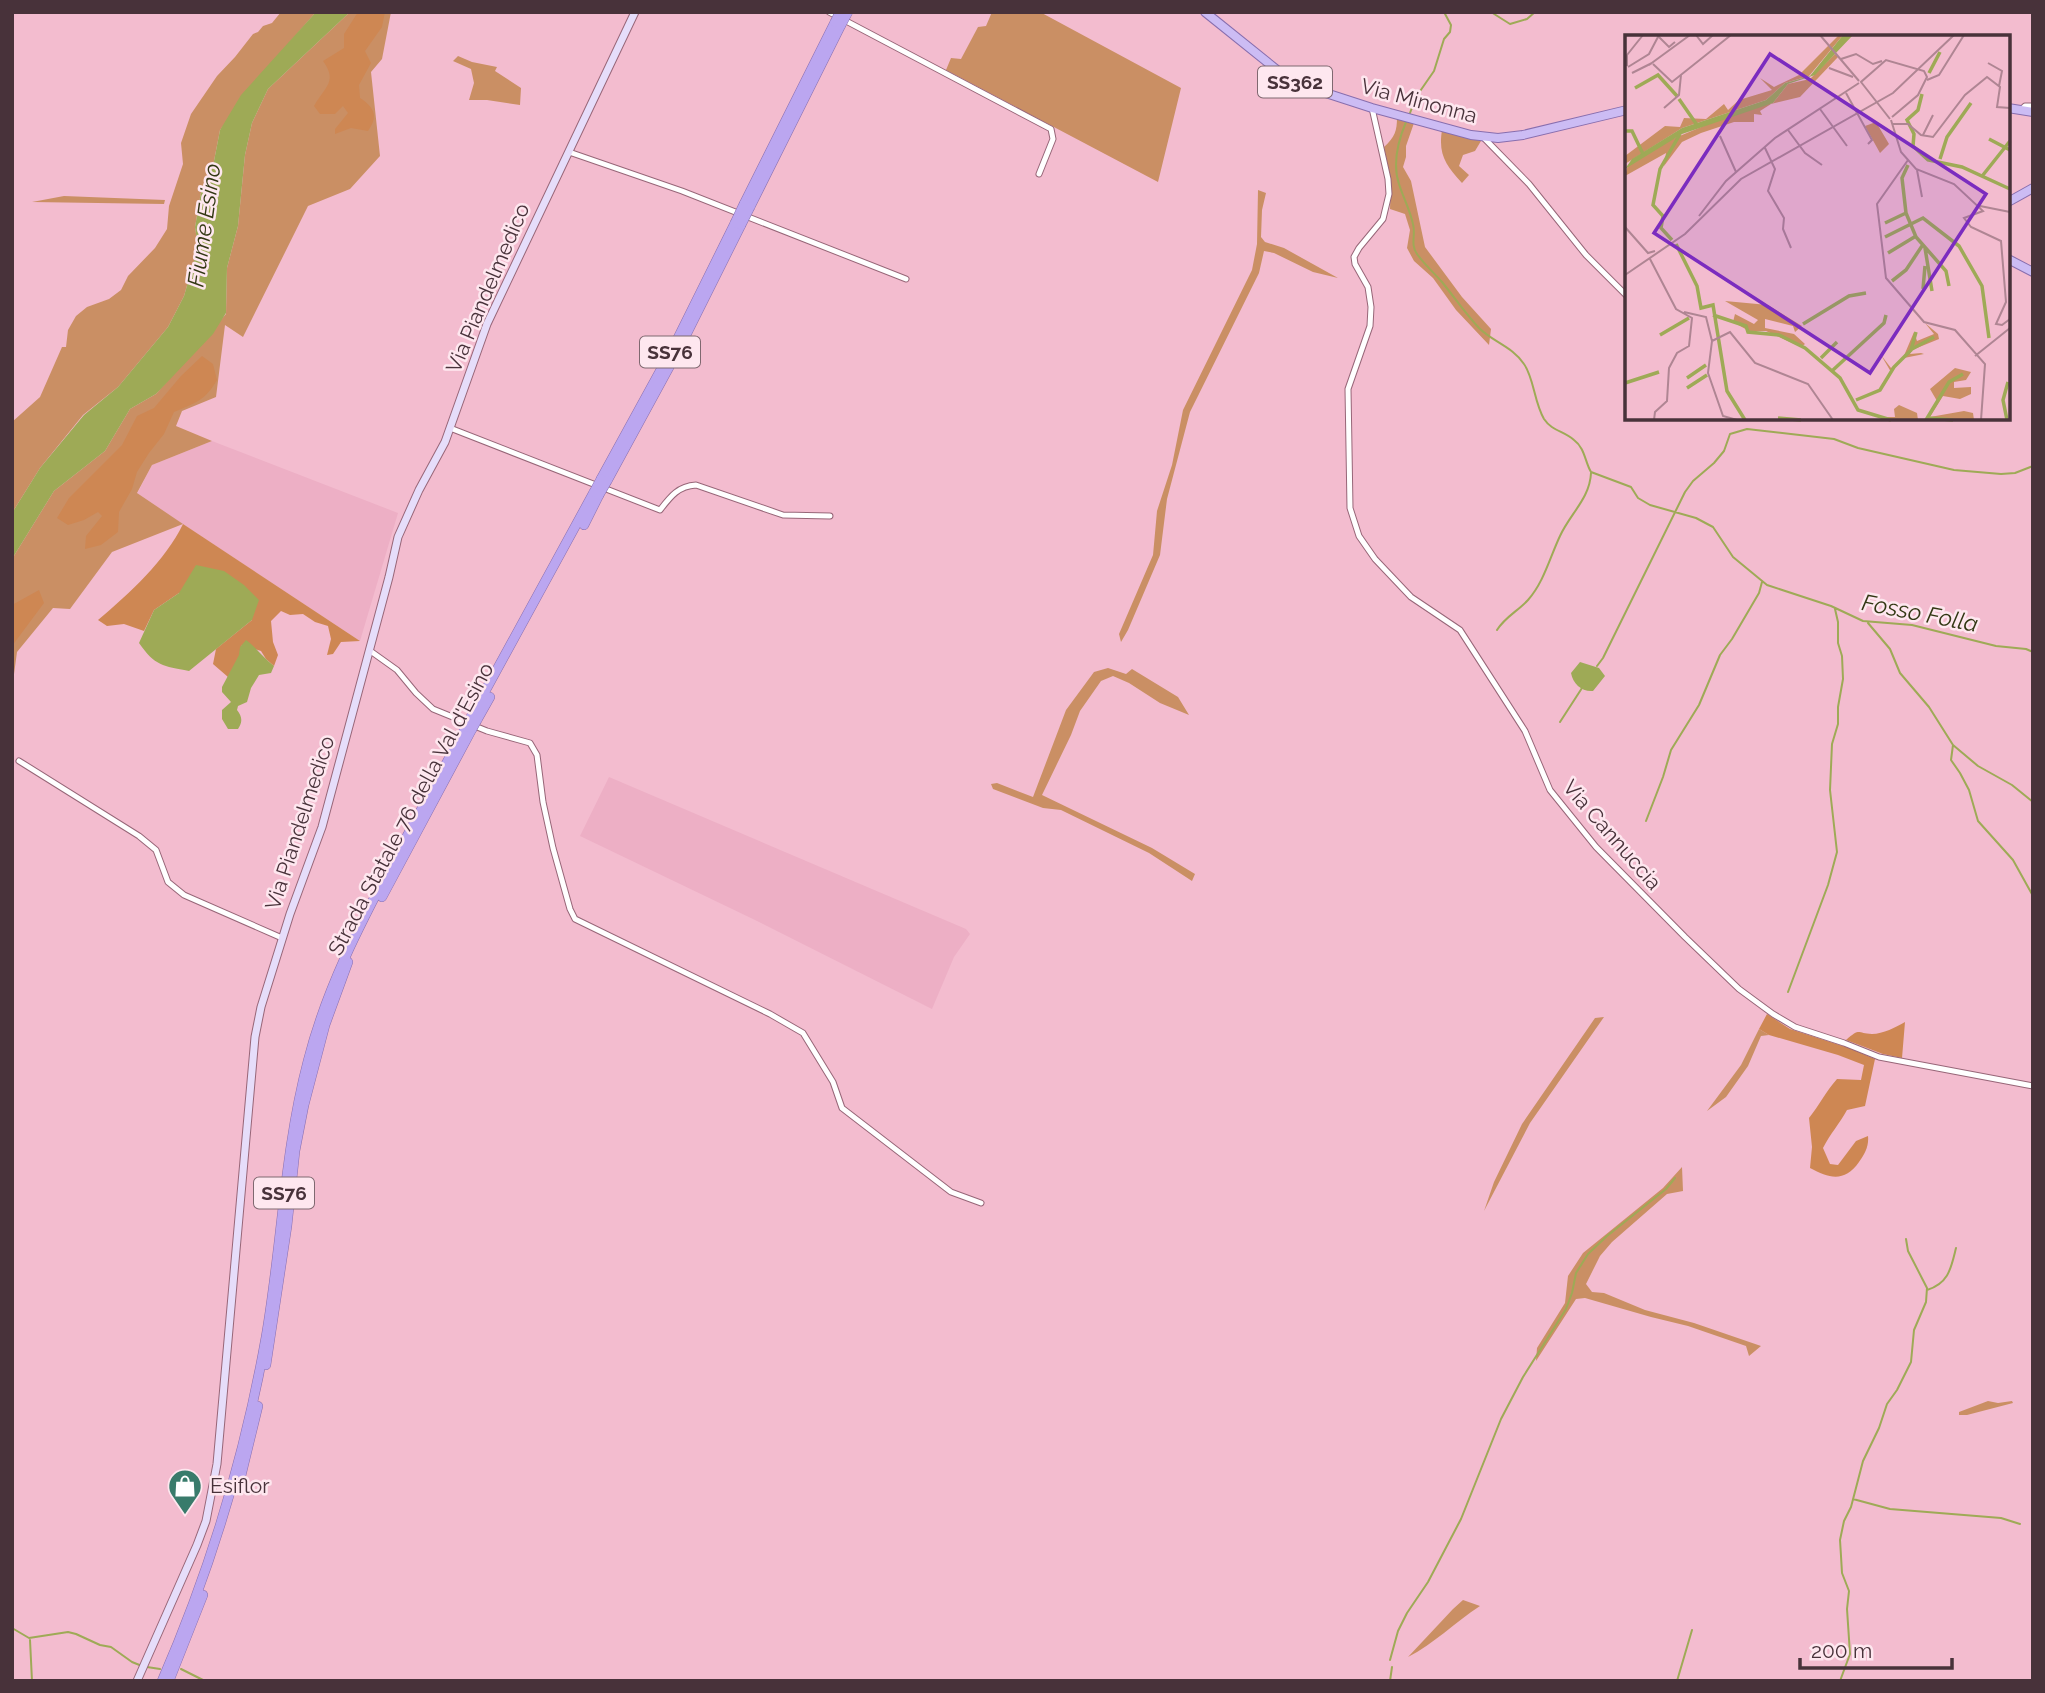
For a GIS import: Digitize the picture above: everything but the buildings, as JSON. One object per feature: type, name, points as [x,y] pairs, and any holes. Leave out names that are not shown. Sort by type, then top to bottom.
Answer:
[{"type":"highway","name":"Strada Statale 76 della Val d'Esino","points":[[162,1681],[208,1566],[229,1495],[266,1335],[289,1150],[298,1104],[319,1023],[344,958],[374,897],[680,347],[839,20],[848,12]]},
{"type":"highway","name":"Strada Statale 76 della Val d'Esino","points":[[169,1681],[186,1643],[213,1567],[248,1448],[272,1337],[295,1151],[325,1026],[349,961],[469,728]]},
{"type":"main road","name":"Via Piandelmedico","points":[[137,1681],[206,1521],[217,1464],[255,1037],[261,1007],[282,938],[322,827],[398,537],[450,428],[487,324],[635,12]]},
{"type":"main road","name":"Via Minonna","points":[[1205,12],[1282,75],[1298,84],[1372,108],[1483,137],[1523,135],[1625,110]]},
{"type":"main road","points":[[2010,108],[2033,112]]},
{"type":"main road","points":[[2010,200],[2033,188]]},
{"type":"main road","points":[[2010,260],[2033,272]]},
{"type":"street","points":[[829,12],[1051,130],[1053,139],[1039,174]]},
{"type":"street","points":[[2021,110],[2025,106],[2033,106]]},
{"type":"street","name":"Via Cannuccia","points":[[1372,108],[1389,194],[1383,219],[1354,257],[1368,287],[1371,307],[1370,326],[1348,389],[1350,508],[1351,518],[1359,536],[1375,559],[1411,597],[1460,630],[1525,731],[1550,790],[1596,847],[1739,989],[1795,1027],[1879,1057],[2033,1087]]},
{"type":"street","name":"Via Minonna","points":[[1483,137],[1529,184],[1586,255],[1625,294]]},
{"type":"street","points":[[569,152],[682,191],[906,279]]},
{"type":"street","points":[[450,428],[660,510],[672,494],[685,486],[696,485],[783,515],[830,516]]},
{"type":"street","points":[[369,650],[397,670],[433,709],[487,731],[530,743],[537,755],[542,802],[575,919],[770,1014],[803,1033],[833,1082],[842,1108],[951,1192],[981,1203]]},
{"type":"street","points":[[19,761],[139,836],[156,850],[168,882],[184,895],[282,938]]},
{"type":"shaded area","points":[[281,12],[316,12],[267,68],[220,130],[213,166],[201,192],[195,227],[198,247],[184,296],[168,327],[118,387],[83,415],[40,468],[12,513],[12,422],[40,397],[62,347],[66,347],[68,330],[76,316],[87,307],[109,299],[121,290],[128,276],[155,248],[167,229],[169,206],[183,164],[181,143],[191,114],[217,76],[253,34],[272,23]]},
{"type":"shaded area","points":[[350,12],[391,12],[382,59],[371,72],[380,156],[350,189],[308,206],[243,337],[225,325],[216,397],[182,411],[176,426],[212,441],[152,465],[137,493],[183,524],[112,552],[70,609],[53,608],[17,652],[12,689],[12,559],[54,491],[105,451],[130,409],[156,394],[226,314],[227,268],[238,226],[245,155],[252,123],[268,89]]},
{"type":"shaded area","points":[[358,12],[385,12],[382,27],[365,51],[371,63],[359,85],[360,98],[372,108],[374,116],[368,131],[351,128],[335,134],[335,129],[348,113],[343,106],[335,114],[320,114],[314,106],[330,79],[323,61],[344,48],[344,34]]},
{"type":"shaded area","points":[[992,12],[1040,12],[1181,88],[1158,182],[946,70],[951,58],[961,59],[978,27],[986,26]]},
{"type":"shaded area","points":[[458,56],[497,67],[495,71],[521,88],[520,105],[469,100],[474,83],[471,69],[453,61]]},
{"type":"shaded area","points":[[1397,117],[1414,123],[1406,146],[1403,167],[1411,181],[1425,247],[1462,297],[1491,329],[1489,345],[1456,310],[1433,278],[1414,261],[1407,248],[1410,230],[1405,214],[1390,209],[1391,180],[1384,147],[1395,134]]},
{"type":"shaded area","points":[[1442,130],[1481,141],[1475,151],[1463,155],[1459,166],[1469,175],[1462,183],[1444,159]]},
{"type":"shaded area","points":[[1258,190],[1266,193],[1261,237],[1265,242],[1284,248],[1338,278],[1313,272],[1274,253],[1264,251],[1259,273],[1190,412],[1167,499],[1160,555],[1121,642],[1119,634],[1153,555],[1157,511],[1172,465],[1183,410],[1252,270],[1257,244]]},
{"type":"shaded area","points":[[64,196],[165,200],[164,204],[32,202]]},
{"type":"shaded area","points":[[202,356],[213,364],[217,380],[213,387],[204,397],[174,412],[164,434],[137,472],[132,489],[119,512],[118,532],[101,545],[85,549],[86,536],[102,516],[98,512],[68,525],[57,518],[69,498],[122,445],[137,416],[154,408]]},
{"type":"shaded area","points":[[212,441],[398,513],[360,641],[137,494],[152,465]]},
{"type":"shaded area","points":[[183,524],[360,641],[341,642],[333,654],[327,655],[331,639],[328,626],[303,614],[290,615],[281,611],[271,621],[273,642],[278,655],[274,666],[261,651],[242,645],[240,655],[228,677],[213,664],[216,649],[252,620],[179,593],[154,610],[144,631],[124,624],[107,626],[98,620],[157,564]]},
{"type":"shaded area","points":[[39,590],[44,603],[12,646],[12,605]]},
{"type":"shaded area","points":[[1108,668],[1126,674],[1132,669],[1178,697],[1189,715],[1160,703],[1113,676],[1101,681],[1080,711],[1042,795],[1152,848],[1195,874],[1192,881],[1149,853],[1061,810],[1043,808],[993,789],[991,784],[997,783],[1033,797],[1066,710],[1094,672]]},
{"type":"shaded area","points":[[609,777],[966,929],[970,934],[954,957],[932,1009],[580,836]]},
{"type":"shaded area","points":[[1767,1014],[1790,1029],[1875,1059],[1865,1106],[1847,1110],[1823,1148],[1830,1164],[1838,1165],[1856,1141],[1868,1136],[1865,1153],[1854,1168],[1843,1176],[1824,1175],[1810,1168],[1812,1147],[1809,1118],[1837,1079],[1861,1080],[1864,1065],[1769,1035],[1759,1029]]},
{"type":"shaded area","points":[[1604,1017],[1530,1123],[1484,1211],[1494,1182],[1522,1124],[1595,1018]]},
{"type":"shaded area","points":[[1905,1022],[1902,1058],[1846,1040],[1857,1032],[1881,1033]]},
{"type":"shaded area","points":[[1759,1029],[1769,1035],[1761,1036],[1748,1066],[1726,1097],[1707,1111],[1741,1065]]},
{"type":"shaded area","points":[[1682,1167],[1683,1191],[1667,1194],[1612,1242],[1600,1256],[1586,1284],[1592,1292],[1604,1293],[1645,1310],[1694,1323],[1761,1346],[1749,1356],[1746,1346],[1688,1326],[1585,1298],[1576,1299],[1536,1361],[1537,1348],[1565,1303],[1568,1276],[1583,1253],[1663,1188]]},
{"type":"shaded area","points":[[1988,1401],[2013,1403],[1959,1415],[1959,1412]]},
{"type":"shaded area","points":[[1463,1600],[1480,1606],[1408,1657],[1453,1609]]},
{"type":"water","name":"Fiume Esino","points":[[316,12],[350,12],[268,89],[252,123],[245,155],[238,226],[227,268],[226,313],[213,334],[156,394],[130,409],[105,451],[54,491],[12,559],[12,513],[40,468],[84,415],[118,387],[168,327],[184,296],[198,247],[195,227],[201,192],[213,166],[220,130],[241,95]]},
{"type":"water","points":[[196,565],[224,571],[259,600],[252,620],[189,671],[160,664],[139,643],[154,610],[179,593]]},
{"type":"water","points":[[246,640],[274,666],[271,673],[259,675],[247,702],[238,706],[241,724],[238,729],[228,729],[222,719],[222,710],[231,702],[222,692],[222,687],[239,655],[240,647]]},
{"type":"water","points":[[1580,662],[1599,668],[1605,676],[1593,691],[1582,689],[1572,677],[1571,673]]},
{"type":"waterway","name":"Fosso Folla","points":[[1410,113],[1416,97],[1434,71],[1444,39],[1450,32],[1451,25],[1444,12]]},
{"type":"waterway","points":[[1491,12],[1510,24],[1527,19],[1535,12]]},
{"type":"waterway","name":"Fosso Folla","points":[[1406,122],[1398,144],[1396,168],[1413,224],[1415,250],[1479,328],[1519,358],[1530,376],[1544,419],[1578,443],[1591,472],[1631,487],[1638,498],[1650,505],[1696,518],[1713,527],[1733,557],[1767,585],[1831,606],[1863,621],[1912,625],[1996,646],[2033,652]]},
{"type":"waterway","points":[[1597,666],[1685,492],[1724,451],[1730,434],[1747,429],[1834,439],[1858,448],[1954,470],[2001,474],[2015,473],[2033,466]]},
{"type":"waterway","points":[[1497,630],[1528,600],[1538,585],[1564,528],[1587,490],[1591,473]]},
{"type":"waterway","points":[[1646,821],[1671,750],[1699,705],[1720,655],[1759,593],[1762,582]]},
{"type":"waterway","points":[[1788,992],[1828,885],[1837,852],[1830,790],[1832,744],[1838,724],[1843,679],[1835,609]]},
{"type":"waterway","points":[[1868,623],[1890,649],[1900,673],[1929,707],[1953,745],[1978,766],[2012,785],[2033,802]]},
{"type":"waterway","points":[[1560,722],[1582,688]]},
{"type":"waterway","points":[[1953,745],[1951,760],[1969,790],[1978,821],[2013,860],[2033,896]]},
{"type":"waterway","points":[[1390,1660],[1398,1631],[1407,1613],[1428,1582],[1461,1519],[1501,1419],[1523,1377],[1566,1309],[1576,1273],[1588,1254],[1666,1189],[1675,1178]]},
{"type":"waterway","points":[[1840,1681],[1850,1654],[1847,1609],[1849,1591],[1842,1573],[1840,1540],[1844,1521],[1851,1507],[1863,1461],[1887,1404],[1911,1362],[1914,1330],[1926,1302],[1927,1288],[1908,1251],[1906,1239]]},
{"type":"waterway","points":[[1927,1290],[1945,1279],[1956,1248]]},
{"type":"waterway","points":[[1853,1499],[1890,1509],[2001,1518],[2020,1524]]},
{"type":"waterway","points":[[12,1628],[29,1638],[68,1632],[76,1634],[111,1647],[142,1666]]},
{"type":"waterway","points":[[1677,1681],[1692,1630]]},
{"type":"waterway","points":[[30,1640],[32,1681]]},
{"type":"waterway","points":[[147,1667],[160,1669]]},
{"type":"waterway","points":[[1390,1681],[1392,1667]]},
{"type":"waterway","points":[[181,1669],[205,1681]]},
{"type":"place","name":"Esiflor","points":[[185,1516]]}]
